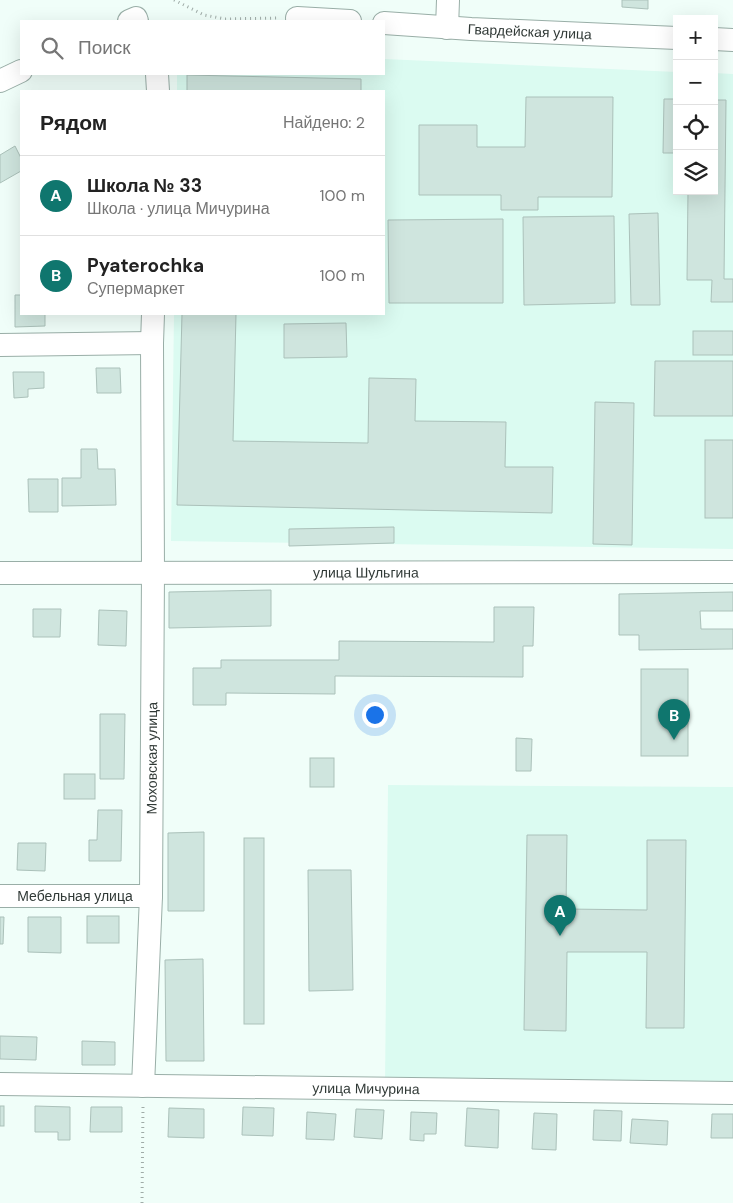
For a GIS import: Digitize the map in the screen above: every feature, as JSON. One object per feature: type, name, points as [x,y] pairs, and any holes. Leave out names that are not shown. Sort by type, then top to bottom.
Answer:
[{"type":"street","points":[[447,28],[448,0]]},
{"type":"street","points":[[298,18],[333,20]]},
{"type":"street","name":"Гвардейская улица","points":[[385,23],[447,28],[673,38]]},
{"type":"street","points":[[718,39],[733,40]]},
{"type":"street","points":[[0,81],[20,71]]},
{"type":"street","points":[[157,75],[158,90]]},
{"type":"street","name":"Моховская улица","points":[[143,1086],[151,896],[153,315]]},
{"type":"street","points":[[0,345],[152,343]]},
{"type":"street","name":"улица Шульгина","points":[[0,573],[733,572]]},
{"type":"street","name":"Мебельная улица","points":[[0,896],[151,896]]},
{"type":"street","name":"улица Мичурина","points":[[0,1084],[733,1093]]},
{"type":"path","points":[[174,0],[204,15],[225,19],[298,18]]},
{"type":"path","points":[[142,1203],[143,1086]]},
{"type":"shaded area","points":[[385,59],[673,72],[673,195],[718,195],[718,73],[733,74],[733,549],[171,541],[174,315],[385,315],[385,90],[177,90],[177,75],[385,75]]},
{"type":"shaded area","points":[[388,785],[733,787],[733,1086],[385,1084]]},
{"type":"building","points":[[622,0],[648,0],[648,9],[622,7]]},
{"type":"building","points":[[187,75],[361,79],[361,90],[187,90]]},
{"type":"building","points":[[526,97],[613,97],[612,197],[538,197],[538,210],[501,210],[501,195],[419,195],[419,125],[477,125],[477,147],[525,147]]},
{"type":"building","points":[[664,99],[673,99],[673,153],[663,153]]},
{"type":"building","points":[[718,100],[726,100],[724,279],[733,279],[733,302],[711,302],[712,280],[687,280],[688,195],[718,195]]},
{"type":"building","points":[[15,146],[20,156],[20,172],[0,183],[0,155]]},
{"type":"building","points":[[658,213],[660,305],[631,305],[629,214]]},
{"type":"building","points":[[614,216],[615,303],[524,305],[523,217]]},
{"type":"building","points":[[503,219],[503,303],[389,303],[388,220]]},
{"type":"building","points":[[15,295],[20,295],[20,315],[45,315],[45,326],[15,327]]},
{"type":"building","points":[[182,315],[236,315],[233,441],[368,443],[369,378],[416,379],[415,421],[506,422],[505,467],[553,467],[552,513],[177,505]]},
{"type":"building","points":[[346,323],[347,357],[284,358],[284,324]]},
{"type":"building","points":[[693,331],[733,331],[733,355],[693,355]]},
{"type":"building","points":[[655,361],[733,361],[733,416],[654,416]]},
{"type":"building","points":[[96,368],[120,368],[121,393],[97,393]]},
{"type":"building","points":[[13,372],[44,372],[44,388],[28,389],[28,397],[14,398]]},
{"type":"building","points":[[595,402],[634,403],[632,545],[593,544]]},
{"type":"building","points":[[705,440],[733,440],[733,518],[705,518]]},
{"type":"building","points":[[81,449],[97,449],[98,469],[115,469],[116,505],[62,506],[62,478],[81,478]]},
{"type":"building","points":[[28,479],[58,479],[58,512],[29,512]]},
{"type":"building","points":[[394,527],[394,543],[289,546],[289,529]]},
{"type":"building","points":[[271,590],[271,626],[169,628],[169,592]]},
{"type":"building","points":[[733,592],[733,611],[700,611],[701,629],[733,629],[733,649],[639,650],[639,635],[619,635],[619,594]]},
{"type":"building","points":[[494,607],[534,607],[533,646],[523,646],[523,677],[335,676],[335,694],[226,693],[226,705],[193,705],[193,668],[221,668],[221,660],[339,660],[339,641],[494,642]]},
{"type":"building","points":[[33,609],[61,609],[60,637],[33,637]]},
{"type":"building","points":[[99,610],[127,611],[126,646],[98,645]]},
{"type":"building","points":[[641,669],[688,669],[688,756],[641,756]]},
{"type":"building","points":[[100,714],[125,714],[124,779],[100,779]]},
{"type":"building","points":[[516,738],[532,739],[531,771],[516,771]]},
{"type":"building","points":[[310,758],[334,758],[334,787],[310,787]]},
{"type":"building","points":[[64,774],[95,774],[95,799],[64,799]]},
{"type":"building","points":[[98,810],[122,810],[121,861],[89,861],[89,840],[97,840]]},
{"type":"building","points":[[204,832],[204,911],[168,911],[168,833]]},
{"type":"building","points":[[527,835],[567,835],[566,909],[647,910],[647,840],[686,840],[684,1028],[646,1028],[647,952],[567,952],[566,1031],[524,1030]]},
{"type":"building","points":[[244,838],[264,838],[264,1024],[244,1024]]},
{"type":"building","points":[[18,843],[46,843],[45,871],[17,870]]},
{"type":"building","points":[[308,870],[351,870],[353,990],[309,991]]},
{"type":"building","points":[[87,916],[119,916],[119,943],[87,943]]},
{"type":"building","points":[[0,917],[4,917],[3,944],[0,944]]},
{"type":"building","points":[[28,917],[61,917],[61,953],[28,952]]},
{"type":"building","points":[[203,959],[204,1061],[166,1061],[165,960]]},
{"type":"building","points":[[0,1036],[37,1037],[36,1060],[0,1059]]},
{"type":"building","points":[[82,1041],[115,1042],[115,1065],[82,1065]]},
{"type":"building","points":[[0,1106],[4,1106],[4,1126],[0,1126]]},
{"type":"building","points":[[35,1106],[70,1107],[70,1140],[58,1140],[58,1132],[35,1132]]},
{"type":"building","points":[[91,1107],[122,1107],[122,1132],[90,1132]]},
{"type":"building","points":[[243,1107],[274,1108],[273,1136],[242,1135]]},
{"type":"building","points":[[169,1108],[204,1109],[204,1138],[168,1137]]},
{"type":"building","points":[[467,1108],[499,1110],[498,1148],[465,1146]]},
{"type":"building","points":[[356,1109],[384,1110],[382,1139],[354,1137]]},
{"type":"building","points":[[594,1110],[622,1111],[621,1141],[593,1140]]},
{"type":"building","points":[[307,1112],[336,1114],[334,1140],[306,1139]]},
{"type":"building","points":[[411,1112],[437,1113],[436,1134],[424,1134],[424,1141],[410,1140]]},
{"type":"building","points":[[534,1113],[557,1114],[556,1150],[532,1149]]},
{"type":"building","points":[[712,1114],[733,1114],[733,1138],[711,1138]]},
{"type":"building","points":[[632,1119],[668,1121],[667,1145],[630,1143]]},
{"type":"place","name":"Pyaterochka","points":[[674,740]]},
{"type":"place","name":"Школа № 33","points":[[560,936]]}]
